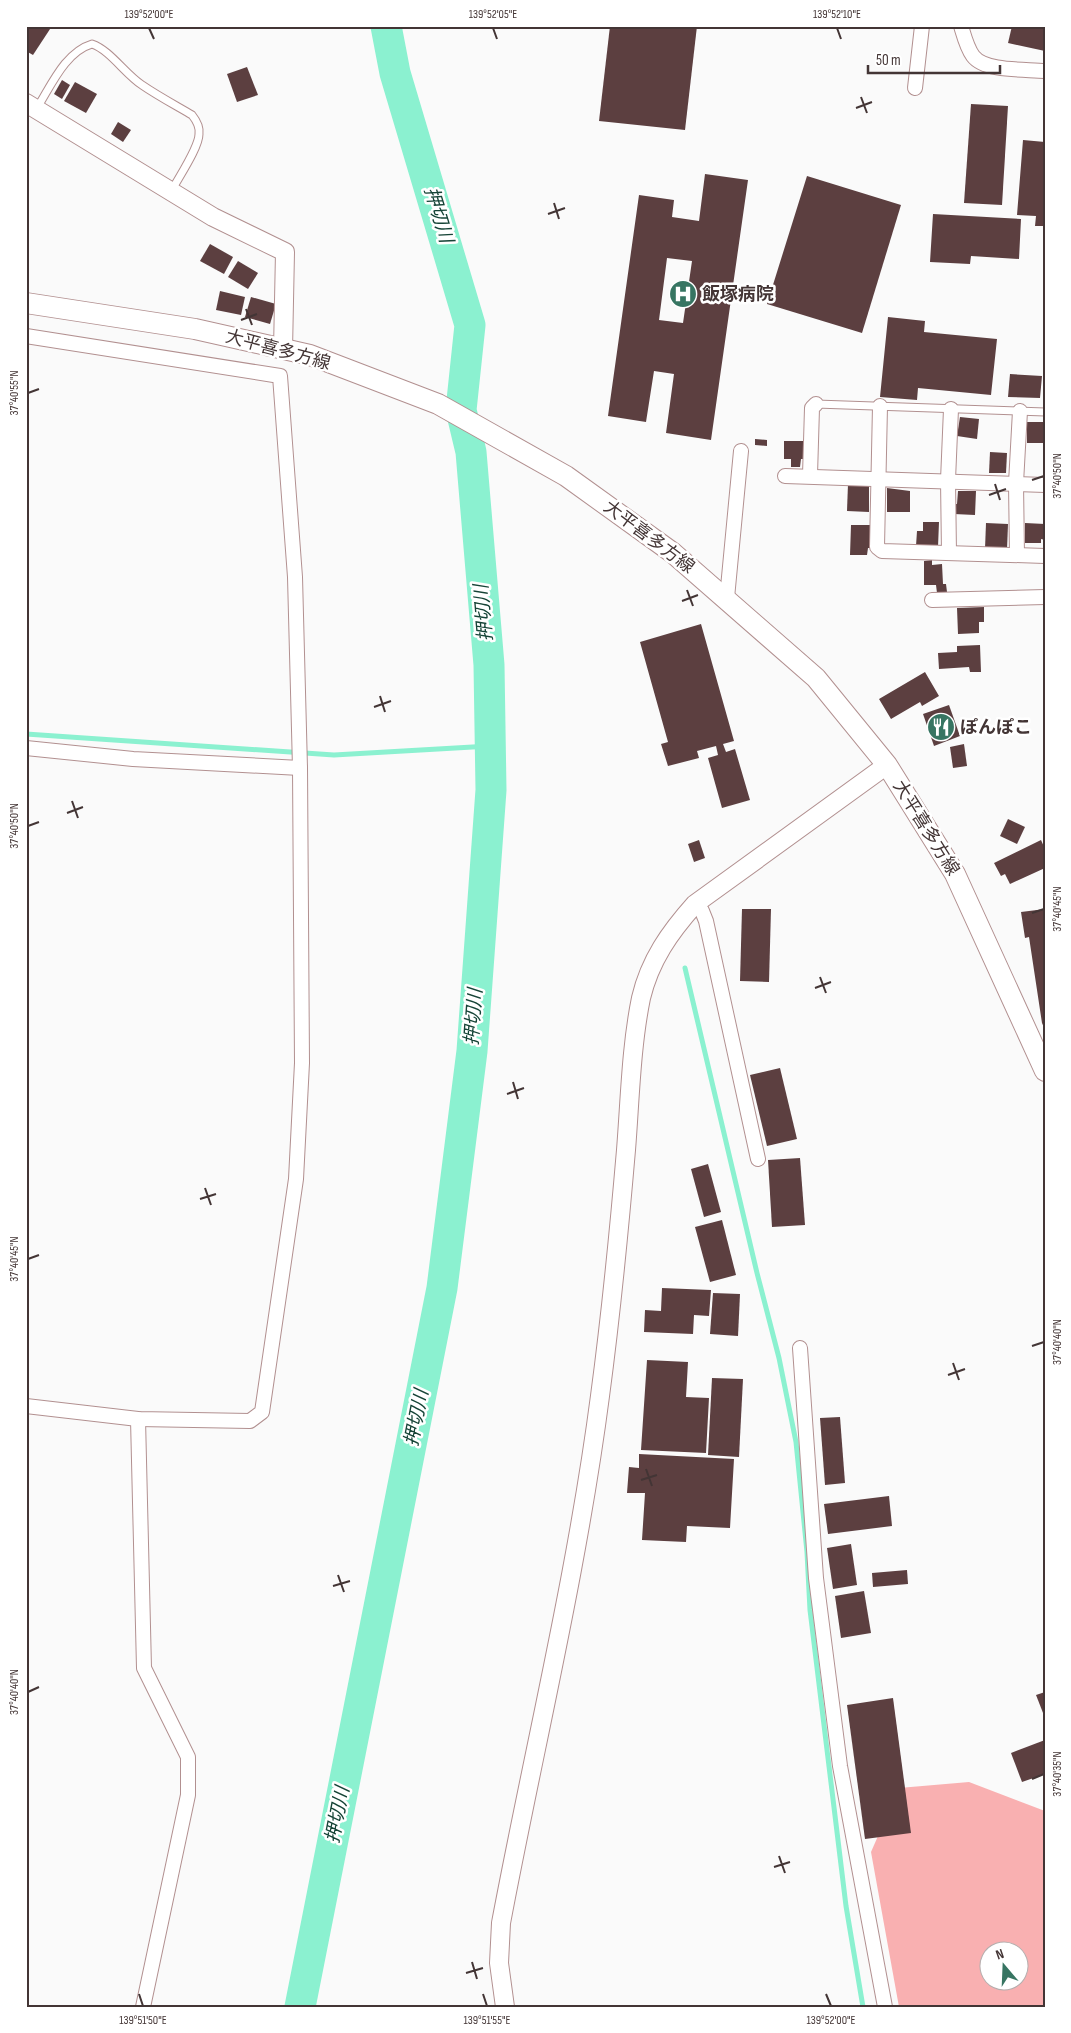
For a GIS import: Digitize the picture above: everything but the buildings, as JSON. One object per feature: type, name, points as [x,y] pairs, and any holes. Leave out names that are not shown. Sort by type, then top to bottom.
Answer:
[{"type":"main road","name":"大平喜多方線","points":[[26,303],[195,329],[310,355],[438,404],[566,476],[673,553],[727,598],[816,678],[887,765],[955,874],[1045,1071]]},
{"type":"street","points":[[915,88],[922,26]]},
{"type":"street","points":[[961,26],[972,55],[980,63],[991,67],[1045,71]]},
{"type":"street","points":[[31,106],[171,193],[213,217],[285,252],[283,350]]},
{"type":"street","points":[[26,336],[280,376],[295,577],[300,768],[302,1063],[296,1179],[262,1412],[250,1420],[138,1418],[26,1406]]},
{"type":"street","points":[[810,475],[812,408],[816,404]]},
{"type":"street","points":[[880,406],[877,547],[882,551],[1045,556]]},
{"type":"street","points":[[949,553],[948,480],[951,409]]},
{"type":"street","points":[[1017,555],[1016,482],[1020,412]]},
{"type":"street","points":[[727,598],[740,451]]},
{"type":"street","points":[[785,476],[810,475],[1016,482],[1045,485]]},
{"type":"street","points":[[932,600],[1045,597]]},
{"type":"street","points":[[26,748],[133,760],[300,768]]},
{"type":"street","points":[[505,2007],[499,1963],[501,1923],[573,1558],[600,1398],[622,1196],[635,1039],[642,997],[654,959],[673,928],[696,904],[887,765]]},
{"type":"street","points":[[696,904],[702,911],[706,921],[758,1159]]},
{"type":"street","points":[[800,1348],[816,1578],[840,1766],[885,2007]]},
{"type":"street","points":[[138,1418],[144,1668],[188,1757],[188,1795],[143,2007]]},
{"type":"lane","points":[[31,106],[71,56],[80,48],[92,44],[102,47],[112,60],[141,85],[192,115],[195,120],[199,130],[198,141],[171,193]]},
{"type":"lane","points":[[816,404],[1045,412]]},
{"type":"shaded area","points":[[969,1782],[1045,1811],[1045,2007],[899,2007],[871,1852],[899,1788]]},
{"type":"waterway","name":"押切川","points":[[300,2007],[442,1288],[472,1051],[491,790],[489,665],[471,452],[461,410],[470,325],[395,73],[386,26]]},
{"type":"waterway","points":[[26,734],[334,755],[490,746]]},
{"type":"waterway","points":[[685,968],[779,1358],[796,1442],[807,1552],[810,1610],[846,1906],[863,2007]]},
{"type":"place","name":"飯塚病院","points":[[683,294]]},
{"type":"place","name":"ぽんぽこ","points":[[941,727]]}]
